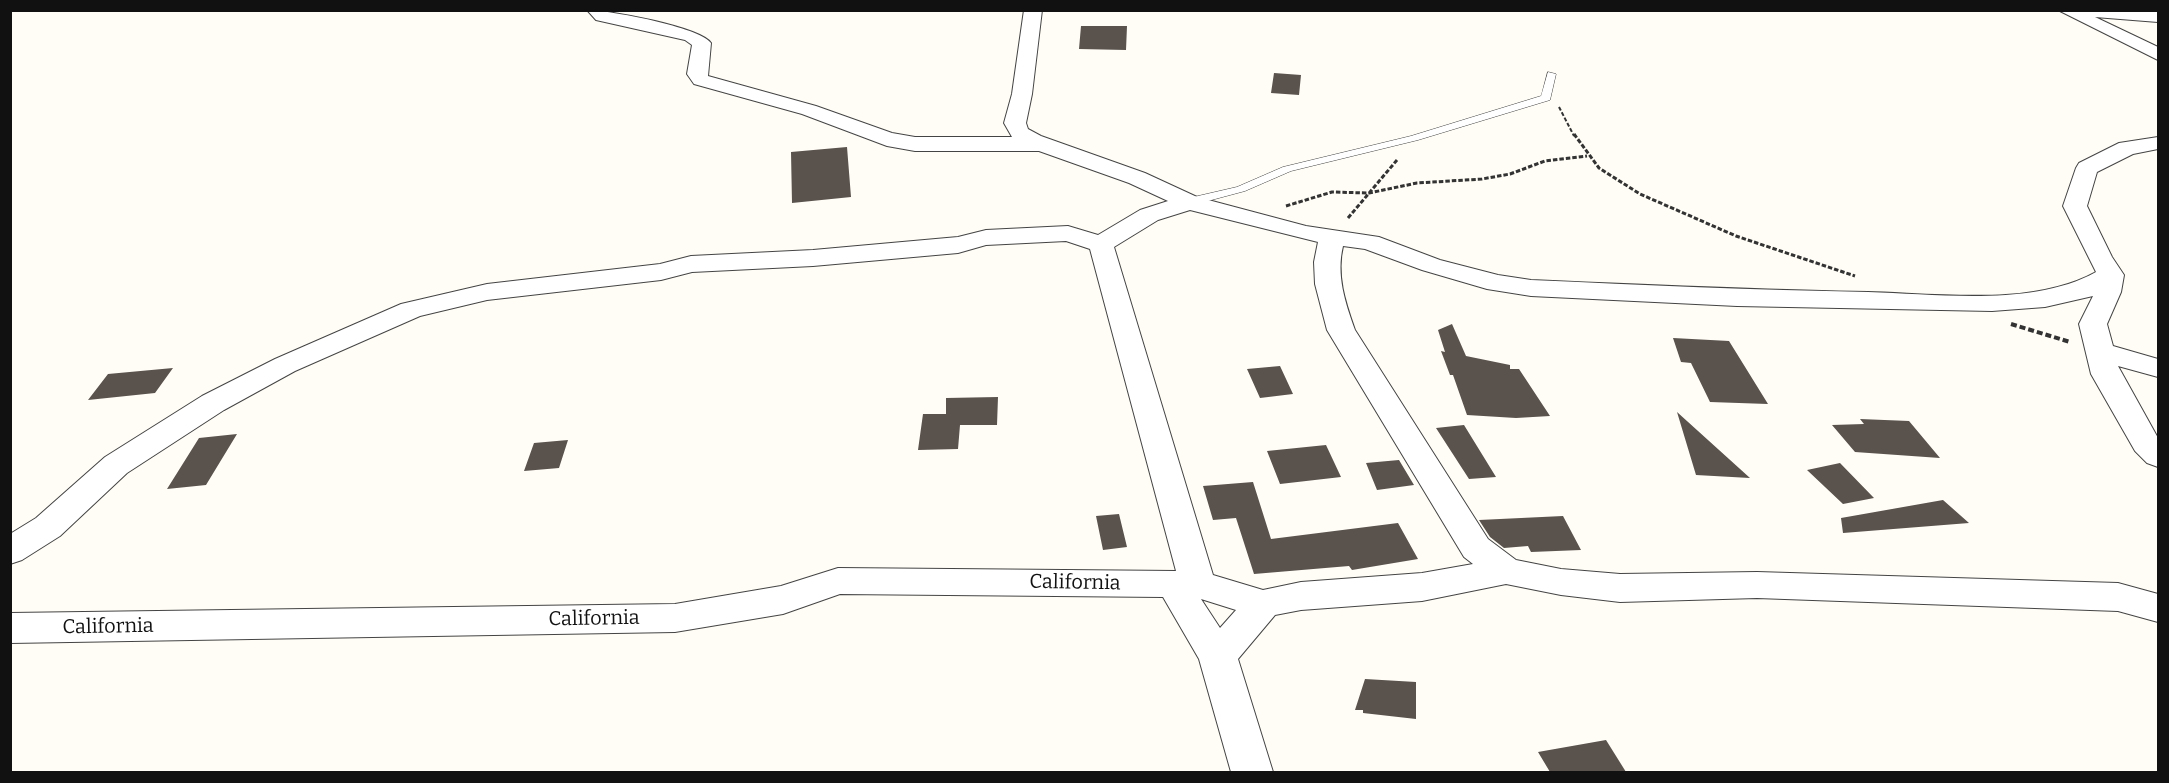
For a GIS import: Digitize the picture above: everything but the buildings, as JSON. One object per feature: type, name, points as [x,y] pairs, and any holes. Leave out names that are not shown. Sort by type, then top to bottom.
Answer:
[{"type":"street","points":[[595,10],[602,16],[691,36],[702,43],[697,74],[701,80],[809,110],[887,139],[915,144],[1041,144]]},
{"type":"street","points":[[1033,10],[1022,93],[1014,123],[1018,132],[1041,144],[1137,178],[1189,202],[1264,222],[1370,243],[1442,268],[1496,283],[1531,288],[1737,298],[1992,303],[2045,299],[2084,290],[2111,274]]},
{"type":"street","points":[[2066,10],[2158,54]]},
{"type":"street","points":[[2076,10],[2158,17]]},
{"type":"street","points":[[624,22],[664,12]]},
{"type":"street","points":[[2158,144],[2127,148],[2087,168],[2075,206],[2099,257],[2111,274],[2108,292],[2093,324],[2106,374],[2146,444],[2158,456]]},
{"type":"street","points":[[10,551],[48,527],[116,465],[213,403],[285,365],[411,310],[487,292],[661,272],[691,264],[813,258],[958,245],[986,238],[1068,233],[1101,244],[1149,215],[1189,202]]},
{"type":"street","points":[[1332,237],[1325,261],[1329,293],[1341,330],[1476,548],[1506,571]]},
{"type":"street","points":[[1101,244],[1186,584],[1218,656],[1252,772]]},
{"type":"street","points":[[2100,351],[2158,368]]},
{"type":"street","points":[[1218,656],[1263,604],[1301,596],[1422,587],[1506,571],[1561,582],[1620,588],[1757,585],[2118,597],[2158,608]]},
{"type":"street","name":"California","points":[[10,628],[675,618],[783,600],[838,581],[1186,584],[1263,604]]},
{"type":"lane","points":[[1189,202],[1241,189],[1287,169],[1414,138],[1546,98],[1551,74]]},
{"type":"path","points":[[1546,98],[1558,106],[1597,167],[1628,188],[1701,223],[1789,256],[1856,277]]},
{"type":"path","points":[[1332,237],[1414,138]]},
{"type":"path","points":[[1264,222],[1276,209],[1332,192],[1369,193],[1417,183],[1491,178],[1510,174],[1545,161],[1588,155]]},
{"type":"path","points":[[2001,321],[2100,351]]}]
